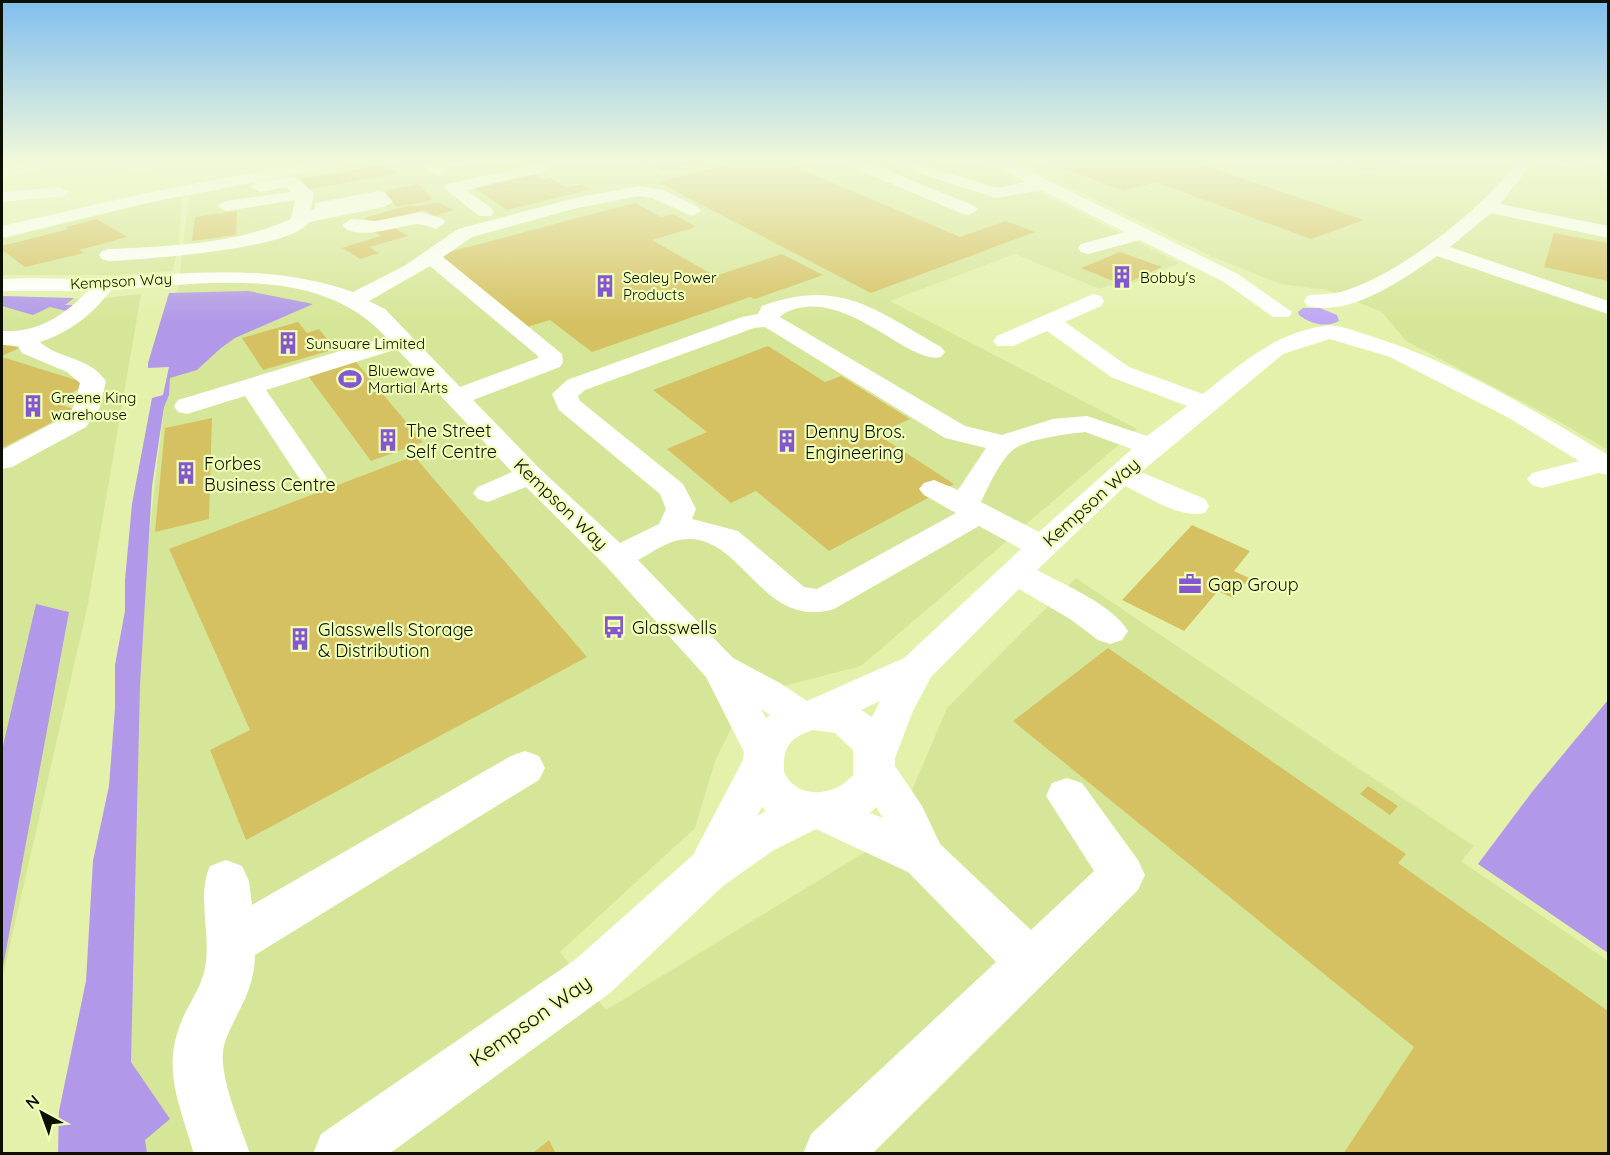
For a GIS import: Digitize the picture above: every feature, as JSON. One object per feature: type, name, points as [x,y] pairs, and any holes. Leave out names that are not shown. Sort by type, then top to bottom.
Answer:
[{"type":"street","points":[[2,232],[75,215]]},
{"type":"street","points":[[233,217],[253,215]]},
{"type":"street","points":[[109,255],[181,250],[233,217],[253,215]]},
{"type":"street","points":[[303,215],[312,231],[349,225],[368,228],[421,218],[436,223]]},
{"type":"street","points":[[356,299],[411,270],[465,233],[534,215]]},
{"type":"street","points":[[1103,215],[1224,275],[1303,327],[1343,326],[1518,412],[1605,466]]},
{"type":"street","points":[[1275,349],[1286,304],[1338,300],[1359,293],[1434,248],[1476,215]]},
{"type":"street","points":[[1536,215],[1608,232]]},
{"type":"street","points":[[1551,215],[1608,225]]},
{"type":"street","points":[[216,277],[239,253],[233,217]]},
{"type":"street","points":[[1088,248],[1140,234]]},
{"type":"street","points":[[1434,248],[1602,303]]},
{"type":"street","points":[[430,256],[550,354],[551,362],[456,397]]},
{"type":"street","points":[[1224,275],[1247,261]]},
{"type":"street","points":[[1224,275],[1309,301],[1337,307],[1343,326]]},
{"type":"street","name":"Kempson Way","points":[[2,285],[105,284],[216,277],[271,279],[325,287],[356,299],[377,314],[530,476],[617,558],[720,668],[762,758],[738,816],[707,871]]},
{"type":"street","points":[[80,312],[64,312],[6,328],[15,341],[28,339],[59,326],[80,312],[89,305],[105,284]]},
{"type":"street","points":[[1343,326],[1349,306],[1359,293]]},
{"type":"street","points":[[768,321],[770,311],[794,301],[819,298],[843,302],[933,352]]},
{"type":"street","points":[[1005,341],[1093,301]]},
{"type":"street","points":[[672,530],[681,509],[673,490],[568,404],[565,394],[576,385],[750,322],[768,321],[783,327],[956,432],[1003,444],[1053,427],[1087,424],[1151,447]]},
{"type":"street","points":[[1048,321],[1120,372],[1204,403]]},
{"type":"street","name":"Kempson Way","points":[[876,764],[894,711],[917,668],[1014,572],[1151,447],[1275,349],[1343,326]]},
{"type":"street","points":[[2,461],[77,421],[87,407],[93,381],[76,367],[30,348],[28,339]]},
{"type":"street","points":[[187,406],[402,340]]},
{"type":"street","points":[[251,386],[313,478]]},
{"type":"street","points":[[617,558],[672,530],[699,530],[726,538],[795,598],[822,601],[972,509],[977,480],[1003,444]]},
{"type":"street","points":[[1542,479],[1605,466]]},
{"type":"street","points":[[1122,474],[1194,507]]},
{"type":"street","points":[[488,493],[530,476]]},
{"type":"street","points":[[934,489],[1042,547]]},
{"type":"street","points":[[1014,572],[1082,610],[1110,631]]},
{"type":"street","name":"Kempson Way","points":[[720,668],[807,716],[917,668]]},
{"type":"street","points":[[924,858],[907,819],[876,764],[868,738],[853,724],[834,716],[807,716],[777,729],[762,758],[765,782],[776,795],[790,805],[815,811],[924,858],[1031,963]]},
{"type":"street","points":[[815,811],[840,808],[857,799],[869,787],[876,764]]},
{"type":"street","points":[[231,944],[525,768]]},
{"type":"street","points":[[831,1154],[1122,875],[1067,796]]},
{"type":"street","name":"Kempson Way","points":[[344,1152],[593,976],[707,871],[759,836],[815,811]]},
{"type":"street","points":[[222,1154],[206,1099],[197,1053],[208,1022],[226,989],[231,960],[226,881]]},
{"type":"shaded area","points":[[101,215],[181,215],[179,247],[172,271],[117,275],[2,275],[2,239]]},
{"type":"shaded area","points":[[187,215],[1083,215],[1179,263],[1120,289],[1109,285],[1100,289],[1015,254],[890,301],[1137,429],[861,666],[748,695],[715,761],[695,828],[560,952],[606,1010],[893,835],[947,708],[1076,578],[1474,846],[1461,861],[1608,961],[1608,1153],[76,1154]]},
{"type":"shaded area","points":[[1127,215],[1608,215],[1608,450],[1555,419],[1406,341],[1382,312],[1327,290],[1281,284],[1213,257]]},
{"type":"shaded area","points":[[248,291],[313,304],[235,338],[197,370],[170,378],[169,395],[164,407],[152,486],[140,685],[131,1062],[170,1119],[145,1140],[147,1153],[58,1153],[59,1111],[86,981],[93,861],[109,786],[115,708],[115,665],[125,611],[125,580],[132,504],[152,398],[163,395],[169,367],[148,368],[148,363],[169,293]]},
{"type":"shaded area","points":[[141,294],[88,604],[2,980],[2,297],[92,299]]},
{"type":"shaded area","points":[[2,296],[74,298],[65,305],[77,305],[66,311],[50,307],[33,315],[2,306]]},
{"type":"shaded area","points":[[1303,308],[1320,308],[1337,315],[1339,321],[1324,325],[1313,323],[1299,315],[1298,312]]},
{"type":"shaded area","points":[[36,604],[69,612],[2,972],[2,750]]},
{"type":"shaded area","points":[[1608,700],[1608,953],[1478,864],[1532,792]]},
{"type":"building","points":[[237,215],[236,235],[192,241],[195,217]]},
{"type":"building","points":[[375,215],[407,215],[375,224],[364,218]]},
{"type":"building","name":"Sealey Power Products","points":[[590,215],[657,215],[661,217],[675,215],[696,227],[652,240],[715,276],[782,254],[823,275],[755,299],[750,297],[592,352],[550,320],[527,327],[438,255]]},
{"type":"building","points":[[721,215],[908,215],[960,237],[1006,221],[1035,232],[871,293]]},
{"type":"building","points":[[1245,215],[1349,215],[1364,220],[1311,239]]},
{"type":"building","points":[[97,219],[127,237],[79,250],[84,253],[25,267],[2,250],[2,246],[69,229],[66,227]]},
{"type":"building","points":[[391,226],[408,236],[369,247],[379,253],[360,259],[342,248],[381,236],[373,231]]},
{"type":"building","points":[[1554,233],[1608,243],[1608,281],[1544,267]]},
{"type":"building","name":"Bobby's","points":[[1120,252],[1162,267],[1123,285],[1081,268]]},
{"type":"building","name":"Sunsuare Limited","points":[[298,322],[307,333],[319,329],[335,349],[263,370],[242,338]]},
{"type":"building","name":"Greene King warehouse","points":[[2,343],[19,348],[2,356]]},
{"type":"building","name":"Denny Bros. Engineering","points":[[768,346],[825,382],[841,376],[910,419],[877,434],[954,484],[829,551],[756,491],[731,503],[667,449],[707,432],[653,390]]},
{"type":"building","name":"Greene King warehouse","points":[[2,357],[89,384],[53,402],[76,410],[2,448]]},
{"type":"building","points":[[356,362],[423,442],[371,461],[309,377]]},
{"type":"building","name":"Forbes Business Centre","points":[[212,418],[209,519],[155,532],[165,428]]},
{"type":"building","points":[[414,456],[587,657],[246,840],[210,750],[250,730],[169,549]]},
{"type":"building","name":"Gap Group","points":[[1192,525],[1250,551],[1234,571],[1249,578],[1233,598],[1218,591],[1184,631],[1122,600]]},
{"type":"building","points":[[1108,648],[1406,854],[1398,863],[1608,1011],[1608,1154],[1343,1154],[1414,1047],[1013,721]]},
{"type":"building","points":[[1368,786],[1398,806],[1390,815],[1360,794]]},
{"type":"building","points":[[549,1140],[556,1154],[532,1154]]},
{"type":"place","name":"Bobby's","points":[[1122,277]]},
{"type":"place","name":"Sealey Power Products","points":[[605,286]]},
{"type":"place","name":"Sunsuare Limited","points":[[288,343]]},
{"type":"place","name":"Bluewave Martial Arts","points":[[350,379]]},
{"type":"place","name":"Greene King warehouse","points":[[33,406]]},
{"type":"place","name":"The Street Self Centre","points":[[388,440]]},
{"type":"place","name":"Denny Bros. Engineering","points":[[787,441]]},
{"type":"place","name":"Forbes Business Centre","points":[[186,473]]},
{"type":"place","name":"Gap Group","points":[[1190,584]]},
{"type":"place","name":"Glasswells","points":[[614,627]]},
{"type":"place","name":"Glasswells Storage & Distribution","points":[[300,639]]}]
